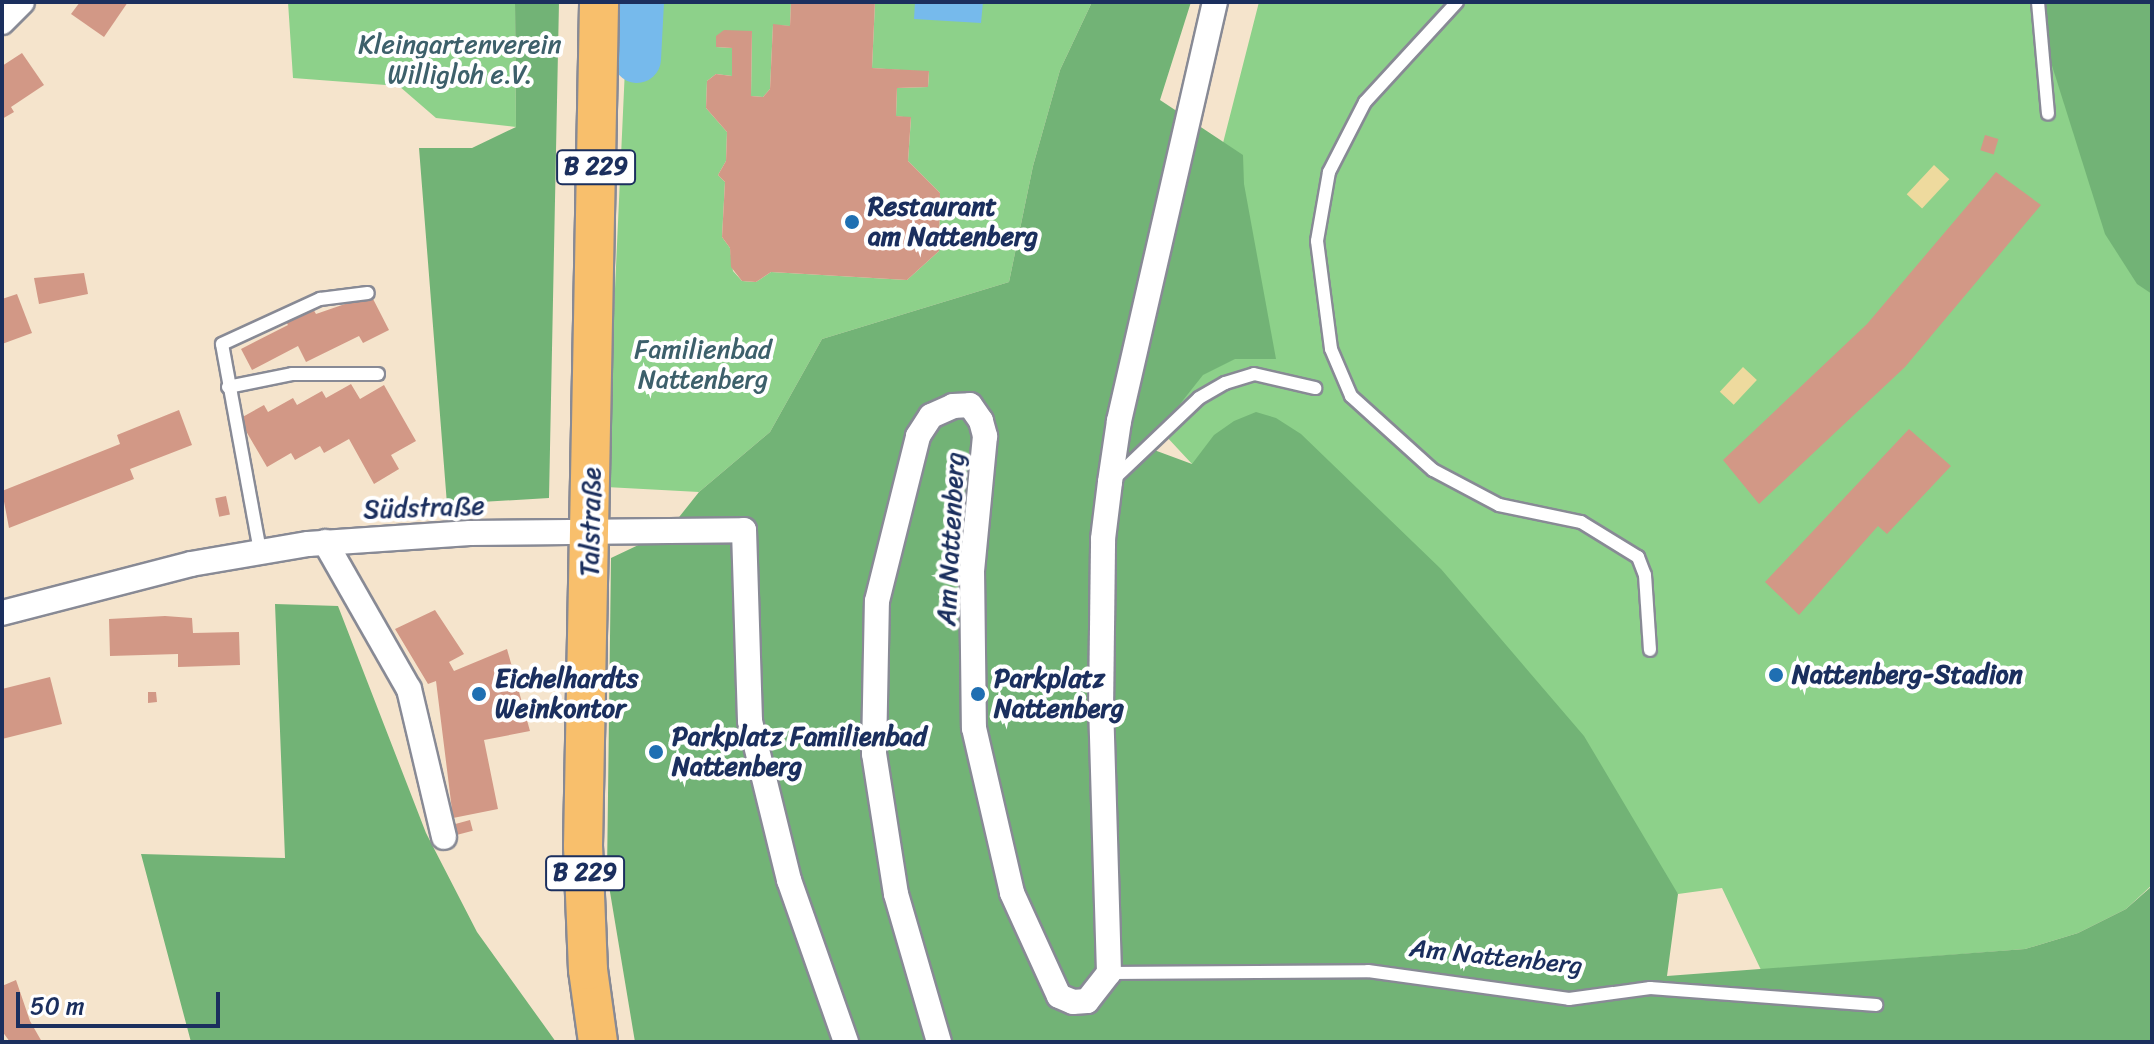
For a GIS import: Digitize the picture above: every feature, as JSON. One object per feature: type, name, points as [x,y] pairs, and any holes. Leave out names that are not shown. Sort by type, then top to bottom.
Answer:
[{"type":"main road","name":"Talstraße","points":[[598,1042],[588,970],[583,846],[599,2]]},
{"type":"street","points":[[2,22],[22,2]]},
{"type":"street","points":[[1109,973],[1101,710],[1103,539],[1119,421],[1215,2]]},
{"type":"street","name":"Am Nattenberg","points":[[939,1042],[896,894],[874,754],[877,601],[918,436],[931,416],[953,406],[970,405],[985,436],[972,570],[974,728],[1012,893],[1059,996],[1073,1002],[1087,1001],[1109,973]]},
{"type":"street","points":[[591,533],[744,530],[750,721],[789,880],[846,1042]]},
{"type":"street","name":"Südstraße","points":[[2,613],[260,551],[325,542],[591,533]]},
{"type":"street","points":[[325,542],[409,689],[444,837]]},
{"type":"lane","points":[[1457,2],[1365,102],[1329,172],[1317,241],[1331,349],[1351,396],[1433,470],[1499,505],[1581,522],[1638,557],[1645,575],[1650,650]]},
{"type":"lane","points":[[2038,2],[2048,114]]},
{"type":"lane","points":[[260,551],[222,344],[320,299],[368,293]]},
{"type":"lane","points":[[228,387],[292,374],[378,374]]},
{"type":"lane","points":[[1110,482],[1199,398],[1225,383],[1254,374],[1315,388]]},
{"type":"lane","name":"Am Nattenberg","points":[[1109,973],[1368,971],[1569,999],[1650,988],[1876,1005]]},
{"type":"green space","name":"Kleingartenverein Willigloh e.V.","points":[[288,2],[515,2],[516,127],[436,118],[399,86],[293,78]]},
{"type":"green space","points":[[515,2],[559,2],[549,498],[447,504],[419,148],[472,148],[516,127]]},
{"type":"green space","name":"Familienbad Nattenberg","points":[[628,2],[791,2],[790,26],[773,25],[770,89],[763,97],[751,96],[752,31],[717,36],[716,47],[732,48],[732,76],[716,74],[707,81],[706,108],[727,132],[726,161],[718,175],[725,182],[722,237],[730,248],[733,271],[742,281],[756,282],[771,272],[907,280],[939,251],[940,193],[908,161],[911,118],[896,116],[897,88],[928,87],[929,72],[872,68],[875,2],[1092,2],[1060,70],[1033,166],[1009,282],[822,339],[770,432],[699,492],[606,487]]},
{"type":"green space","points":[[1092,2],[1191,2],[1160,100],[1243,155],[1244,184],[1276,359],[1235,359],[1203,375],[1146,447],[1192,464],[1214,435],[1234,421],[1256,412],[1276,418],[1301,434],[1441,569],[1584,736],[1678,894],[1667,976],[2025,949],[2078,933],[2126,909],[2152,886],[2152,1042],[635,1042],[607,874],[611,558],[668,531],[699,492],[770,432],[822,339],[1009,282],[1033,166],[1060,70]]},
{"type":"green space","name":"Nattenberg-Stadion","points":[[1259,2],[2152,2],[2152,885],[2126,909],[2078,933],[2025,949],[1761,970],[1722,888],[1678,894],[1192,464],[1152,421]]},
{"type":"green space","points":[[2032,2],[2152,2],[2152,294],[2137,284],[2105,234]]},
{"type":"green space","points":[[275,604],[338,606],[426,833],[477,932],[556,1042],[191,1042],[141,854],[285,858]]},
{"type":"sand","points":[[1934,165],[1949,179],[1922,209],[1907,194]]},
{"type":"sand","points":[[1743,367],[1757,380],[1734,405],[1720,392]]},
{"type":"water","points":[[915,2],[983,2],[981,23],[914,19]]},
{"type":"building","points":[[80,2],[128,2],[104,37],[71,14]]},
{"type":"building","points":[[791,2],[875,2],[872,68],[929,71],[928,87],[897,88],[896,116],[911,117],[908,161],[940,193],[939,251],[907,280],[771,272],[756,282],[742,281],[731,267],[730,248],[722,237],[725,182],[718,175],[726,161],[727,132],[706,108],[707,81],[716,74],[732,76],[732,48],[716,47],[716,36],[724,30],[752,31],[751,96],[763,97],[770,89],[773,24],[790,26]]},
{"type":"building","points":[[22,53],[44,85],[11,107],[14,112],[2,119],[2,66]]},
{"type":"building","points":[[1985,135],[1998,139],[1994,154],[1980,150]]},
{"type":"building","points":[[1996,172],[2041,205],[1905,367],[1759,504],[1723,460],[1867,324]]},
{"type":"building","points":[[84,273],[88,294],[39,304],[34,278]]},
{"type":"building","points":[[17,294],[32,333],[2,344],[2,299]]},
{"type":"building","points":[[371,295],[389,330],[363,343],[359,336],[306,362],[298,346],[252,370],[241,349],[288,325],[285,320],[312,307],[316,314]]},
{"type":"building","points":[[351,384],[360,399],[384,385],[416,441],[391,455],[399,469],[374,484],[349,439],[324,453],[320,446],[295,460],[291,453],[267,467],[239,419],[264,405],[268,412],[293,398],[297,405],[322,391],[326,398]]},
{"type":"building","points":[[179,410],[192,445],[130,469],[134,479],[9,528],[2,491],[120,444],[117,435]]},
{"type":"building","points":[[1909,429],[1951,466],[1887,534],[1878,526],[1799,615],[1765,582]]},
{"type":"building","points":[[226,496],[230,515],[219,517],[215,498]]},
{"type":"building","points":[[435,610],[464,654],[449,662],[454,671],[507,649],[530,731],[484,740],[498,809],[453,818],[436,681],[428,684],[395,629]]},
{"type":"building","points":[[192,618],[193,633],[239,632],[240,665],[178,667],[178,654],[110,656],[109,619]]},
{"type":"building","points":[[50,677],[62,724],[2,739],[2,689]]},
{"type":"building","points":[[148,692],[156,692],[157,702],[148,703]]},
{"type":"building","points":[[470,820],[473,831],[456,835],[454,824]]},
{"type":"building","points":[[16,980],[30,1021],[42,1042],[10,1042],[2,1031],[2,986]]},
{"type":"waterway","points":[[637,59],[640,2]]},
{"type":"place","name":"Restaurant am Nattenberg","points":[[852,222]]},
{"type":"place","name":"Nattenberg-Stadion","points":[[1776,675]]},
{"type":"place","name":"Eichelhardts Weinkontor","points":[[479,694]]},
{"type":"place","name":"Parkplatz Nattenberg","points":[[978,694]]},
{"type":"place","name":"Parkplatz Familienbad Nattenberg","points":[[656,752]]}]
